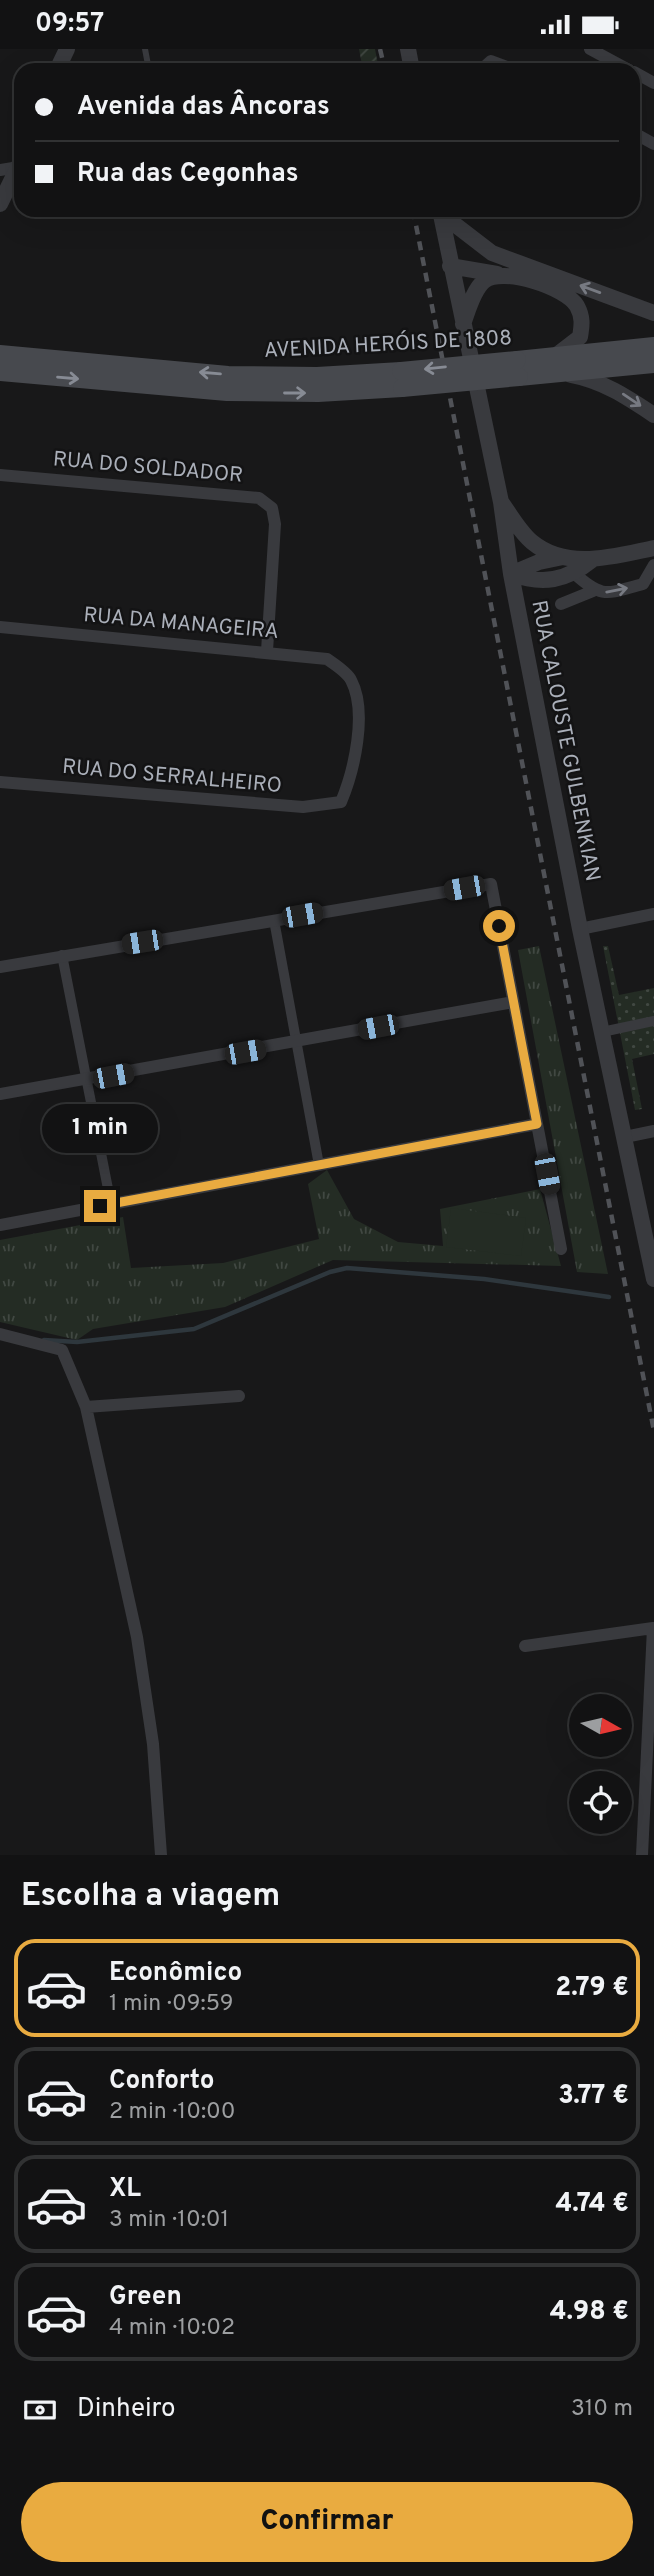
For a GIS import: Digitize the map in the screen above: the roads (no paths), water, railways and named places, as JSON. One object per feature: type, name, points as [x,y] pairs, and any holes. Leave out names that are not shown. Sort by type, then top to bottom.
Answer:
[{"type":"main road","name":"AVENIDA HERÓIS DE 1808","points":[[558,365],[654,346]]},
{"type":"main road","name":"AVENIDA HERÓIS DE 1808","points":[[0,354],[228,375],[401,379]]},
{"type":"main road","name":"AVENIDA HERÓIS DE 1808","points":[[0,372],[227,393],[318,393],[401,379],[518,368],[654,364]]},
{"type":"street","points":[[590,49],[616,63]]},
{"type":"street","points":[[0,204],[14,172]]},
{"type":"street","name":"RUA CALOUSTE GULBENKIAN","points":[[441,217],[501,502],[518,612],[580,929],[625,1137],[650,1235],[654,1279]]},
{"type":"street","points":[[447,217],[492,253],[654,313]]},
{"type":"street","points":[[450,266],[474,255],[492,253]]},
{"type":"street","points":[[450,266],[530,280],[561,292],[576,303],[583,319],[580,337],[558,365],[618,391],[654,415]]},
{"type":"street","points":[[462,326],[483,281],[497,274]]},
{"type":"street","name":"RUA DO SOLDADOR","points":[[0,475],[259,498],[272,508],[275,524],[267,651]]},
{"type":"street","points":[[501,502],[531,541],[543,549],[566,557],[592,561],[654,548]]},
{"type":"street","points":[[511,574],[539,562],[566,557]]},
{"type":"street","points":[[518,612],[527,593],[575,573],[592,561]]},
{"type":"street","points":[[561,604],[593,591],[608,593],[643,584],[654,565]]},
{"type":"street","points":[[575,573],[593,591]]},
{"type":"street","points":[[511,574],[548,582]]},
{"type":"street","name":"RUA DA MANAGEIRA","points":[[0,627],[267,651],[327,659],[351,678],[358,704],[353,773],[341,801]]},
{"type":"street","name":"RUA DO SERRALHEIRO","points":[[0,782],[303,807],[341,801]]},
{"type":"street","points":[[0,967],[491,884],[561,1249]]},
{"type":"street","points":[[580,929],[654,913]]},
{"type":"street","points":[[274,920],[319,1165]]},
{"type":"street","points":[[62,955],[111,1204]]},
{"type":"street","points":[[0,1094],[86,1081],[513,1002]]},
{"type":"street","points":[[602,1032],[654,1021]]},
{"type":"street","points":[[0,1225],[537,1124]]},
{"type":"street","points":[[625,1137],[654,1131]]},
{"type":"street","points":[[0,1334],[62,1350],[86,1407],[136,1637],[153,1744],[161,1855]]},
{"type":"street","points":[[86,1407],[239,1396]]},
{"type":"street","points":[[525,1646],[653,1628],[642,1855]]},
{"type":"waterway","points":[[44,1340],[77,1342],[194,1329],[330,1272],[347,1268],[484,1279],[609,1297]]},
{"type":"railway","points":[[380,49],[383,63]]},
{"type":"railway","points":[[414,217],[654,1431]]}]
